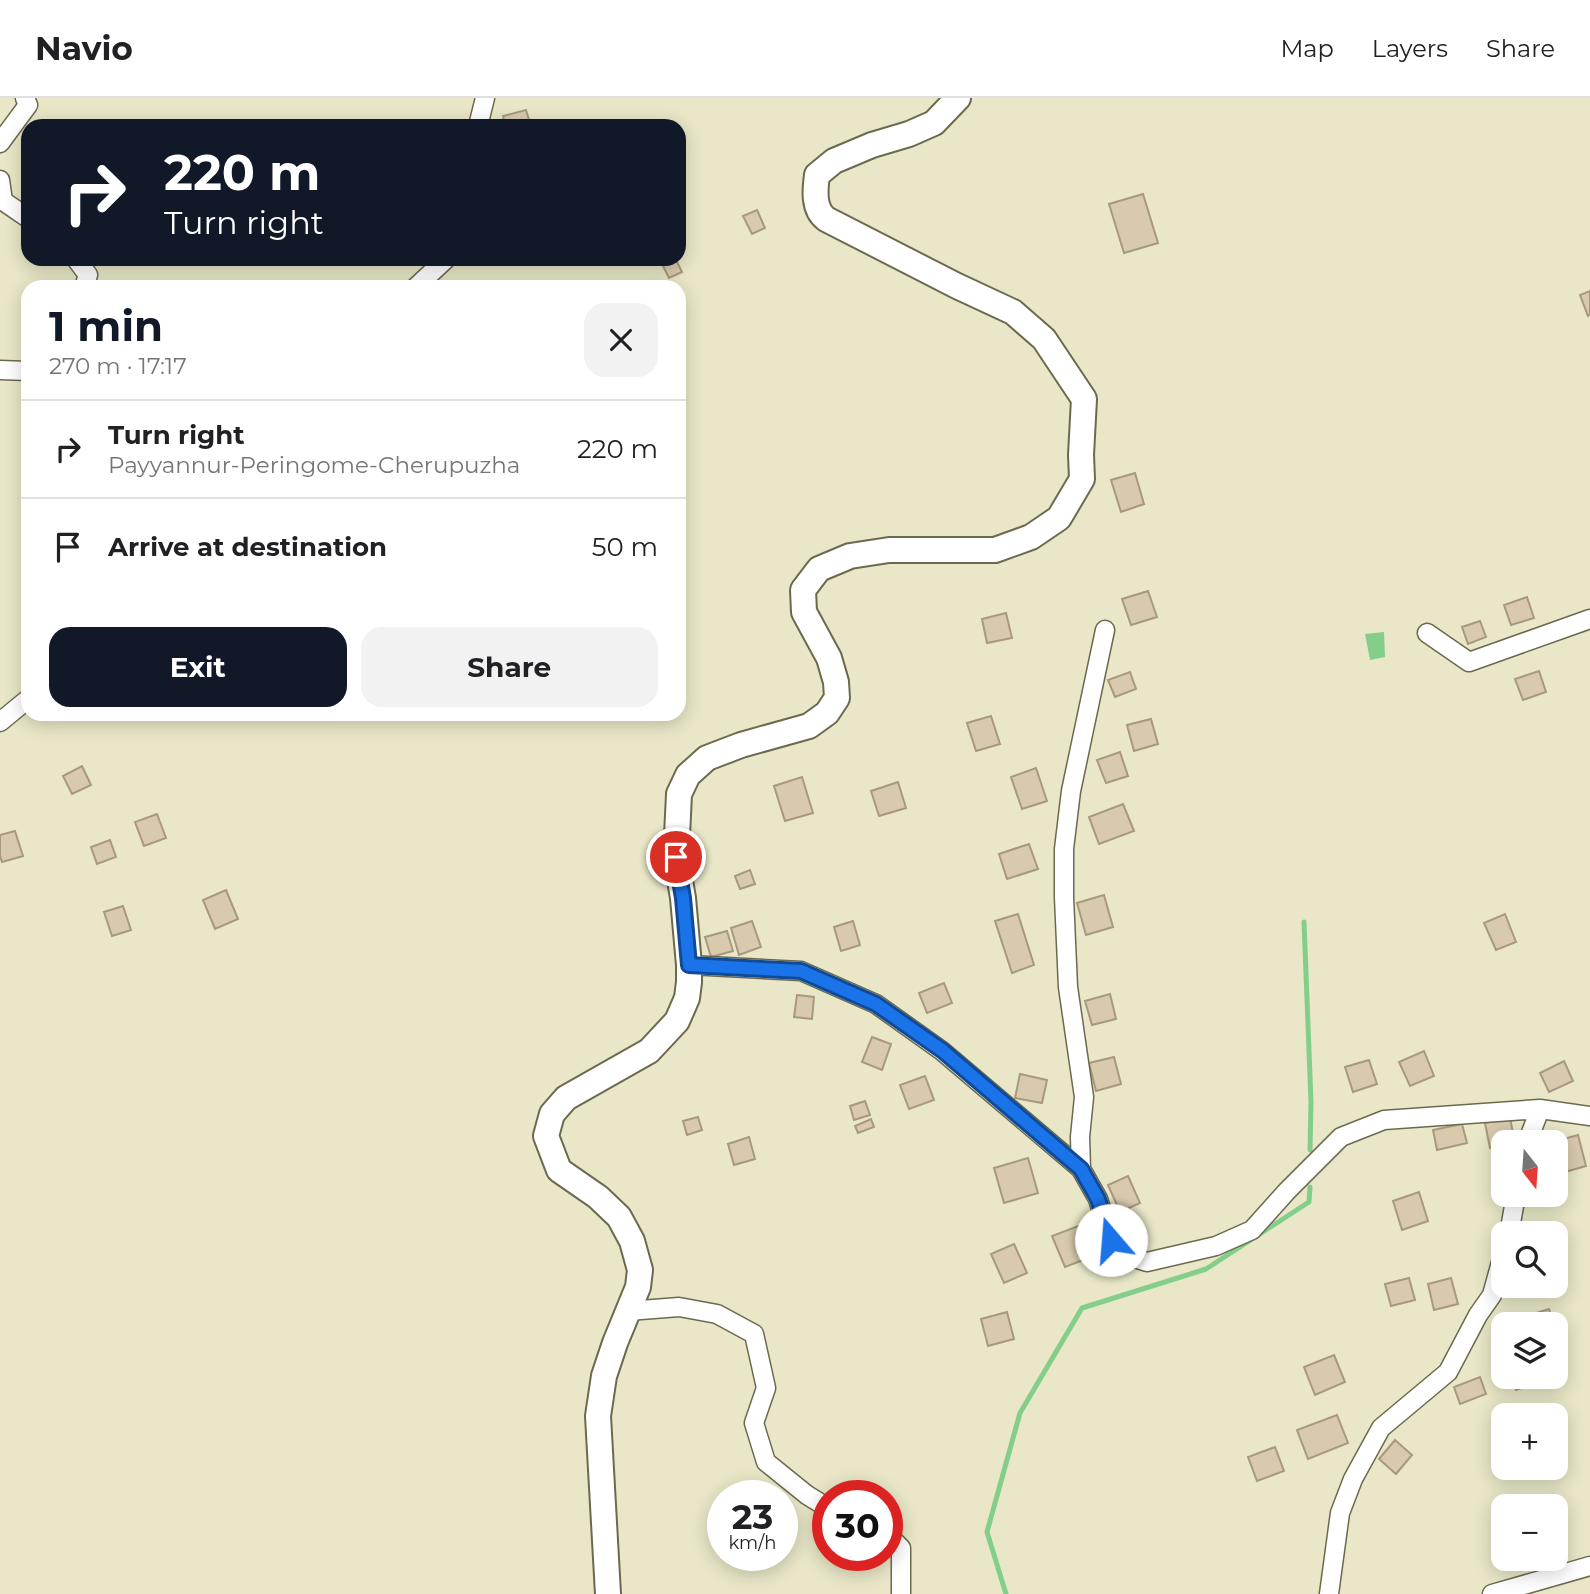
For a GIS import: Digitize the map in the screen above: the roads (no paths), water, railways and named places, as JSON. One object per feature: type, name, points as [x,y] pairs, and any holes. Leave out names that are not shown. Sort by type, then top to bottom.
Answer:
[{"type":"main road","points":[[608,1594],[598,1416],[604,1376],[638,1287],[640,1270],[632,1241],[619,1217],[598,1197],[559,1170],[546,1136],[552,1114],[566,1098],[649,1051],[677,1021],[687,998],[689,965],[676,857],[680,794],[688,775],[706,758],[809,726],[827,713],[837,698],[836,682],[829,659],[804,612],[803,590],[819,569],[850,556],[889,550],[995,550],[1007,546],[1031,537],[1059,518],[1082,480],[1084,399],[1044,339],[1013,312],[826,219],[822,216],[814,196],[817,175],[834,160],[933,123],[958,98]]},
{"type":"street","points":[[0,143],[28,104],[25,98]]},
{"type":"street","points":[[480,119],[485,98]]},
{"type":"street","points":[[0,180],[3,201],[21,214]]},
{"type":"street","points":[[424,280],[438,266]]},
{"type":"street","points":[[0,370],[21,371]]},
{"type":"street","points":[[1427,633],[1469,662],[1590,619]]},
{"type":"street","points":[[1081,1169],[1080,1137],[1084,1097],[1068,987],[1064,849],[1071,791],[1105,629]]},
{"type":"street","points":[[0,722],[21,705]]},
{"type":"street","points":[[689,965],[801,971],[876,1004],[943,1051],[1081,1169],[1098,1199],[1111,1240],[1130,1257],[1147,1262],[1216,1246],[1252,1230],[1341,1137],[1384,1120],[1540,1109],[1590,1116]]},
{"type":"street","points":[[1532,1130],[1540,1109]]},
{"type":"street","points":[[1329,1594],[1340,1513],[1353,1479],[1381,1428],[1448,1372],[1478,1315],[1491,1296]]},
{"type":"street","points":[[628,1311],[679,1307],[717,1314],[754,1334],[766,1388],[754,1423],[765,1462],[812,1498]]},
{"type":"street","points":[[1492,1594],[1590,1566]]},
{"type":"street","points":[[901,1571],[901,1594]]},
{"type":"waterway","points":[[1304,922],[1311,1102],[1310,1150]]},
{"type":"waterway","points":[[1006,1594],[987,1532],[1020,1413],[1082,1308],[1206,1269],[1309,1202],[1310,1187]]}]
